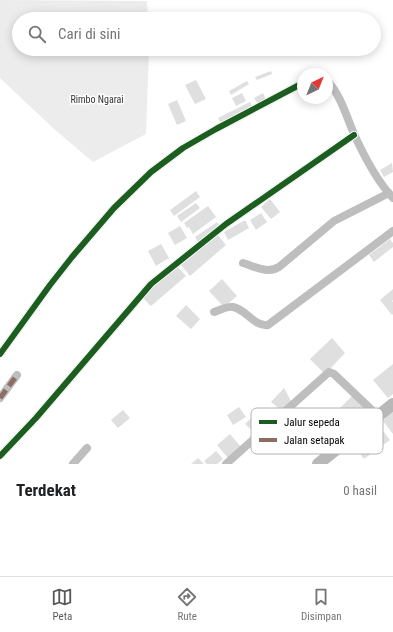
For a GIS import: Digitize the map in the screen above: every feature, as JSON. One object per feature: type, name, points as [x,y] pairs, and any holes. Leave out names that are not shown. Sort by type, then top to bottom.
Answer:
[{"type":"street","points":[[0,354],[72,257],[114,208],[143,179],[167,159],[216,128],[297,86]]},
{"type":"street","points":[[243,263],[263,270],[274,270],[334,221],[391,196],[371,166],[354,135],[342,106],[333,90]]},
{"type":"street","points":[[0,456],[36,418],[151,284],[226,224],[354,135]]},
{"type":"street","points":[[214,312],[232,307],[239,309],[260,324],[268,325],[393,231]]},
{"type":"street","points":[[289,408],[329,372],[334,374],[370,408]]},
{"type":"street","points":[[0,398],[17,375]]},
{"type":"street","points":[[383,412],[393,404]]},
{"type":"street","points":[[226,464],[251,442]]},
{"type":"street","points":[[73,464],[87,448]]},
{"type":"street","points":[[318,464],[330,454]]},
{"type":"green space","name":"Rimbo Ngarai","points":[[0,0],[147,1],[148,12],[12,12],[12,56],[149,56],[146,134],[93,162],[53,128],[0,78]]},
{"type":"building","points":[[271,71],[272,74],[257,80],[255,77]]},
{"type":"building","points":[[196,80],[206,99],[195,104],[185,85]]},
{"type":"building","points":[[247,81],[249,84],[231,95],[229,91]]},
{"type":"building","points":[[242,93],[246,101],[236,106],[232,98]]},
{"type":"building","points":[[263,93],[266,100],[258,104],[254,98]]},
{"type":"building","points":[[177,100],[186,121],[177,125],[168,104]]},
{"type":"building","points":[[250,102],[253,108],[221,124],[218,118]]},
{"type":"building","points":[[392,163],[393,172],[384,177],[380,170]]},
{"type":"building","points":[[196,191],[200,197],[174,216],[170,210]]},
{"type":"building","points":[[270,199],[280,212],[271,219],[261,207]]},
{"type":"building","points":[[196,203],[200,208],[181,222],[177,216]]},
{"type":"building","points":[[208,206],[216,217],[193,234],[189,227],[187,228],[184,223]]},
{"type":"building","points":[[261,213],[267,222],[256,230],[250,220]]},
{"type":"building","points":[[245,220],[249,228],[228,240],[224,232]]},
{"type":"building","points":[[217,222],[220,226],[198,242],[195,237]]},
{"type":"building","points":[[180,226],[187,238],[175,245],[168,233]]},
{"type":"building","points":[[218,235],[226,245],[190,276],[181,265]]},
{"type":"building","points":[[390,239],[393,243],[393,247],[374,262],[369,255]]},
{"type":"building","points":[[161,244],[169,258],[156,266],[148,251]]},
{"type":"building","points":[[177,266],[186,276],[151,306],[141,296]]},
{"type":"building","points":[[222,279],[237,296],[224,307],[209,291]]},
{"type":"building","points":[[393,289],[393,314],[392,315],[380,300]]},
{"type":"building","points":[[186,305],[200,319],[191,329],[176,316]]},
{"type":"building","points":[[332,338],[345,353],[325,374],[310,359]]},
{"type":"building","points":[[393,364],[393,394],[388,398],[373,380]]},
{"type":"building","points":[[284,388],[291,401],[285,408],[278,408],[271,402]]},
{"type":"building","points":[[353,395],[364,408],[340,408]]},
{"type":"building","points":[[239,407],[246,417],[233,425],[227,415]]},
{"type":"building","points":[[123,410],[130,418],[118,428],[111,420]]},
{"type":"building","points":[[393,410],[393,434],[383,421]]},
{"type":"building","points":[[251,418],[251,429],[245,424]]},
{"type":"building","points":[[383,431],[390,440],[383,445]]},
{"type":"building","points":[[230,434],[241,447],[228,458],[217,445]]},
{"type":"building","points":[[216,451],[223,459],[217,464],[207,464],[204,461]]},
{"type":"building","points":[[360,454],[371,454],[364,459]]},
{"type":"building","points":[[198,458],[204,464],[191,464]]},
{"type":"marked path","points":[[0,398],[17,375]]},
{"type":"cycle path","points":[[0,354],[72,257],[114,208],[151,172],[183,148],[297,86]]},
{"type":"cycle path","points":[[0,456],[36,418],[151,284],[226,224],[354,135]]}]
